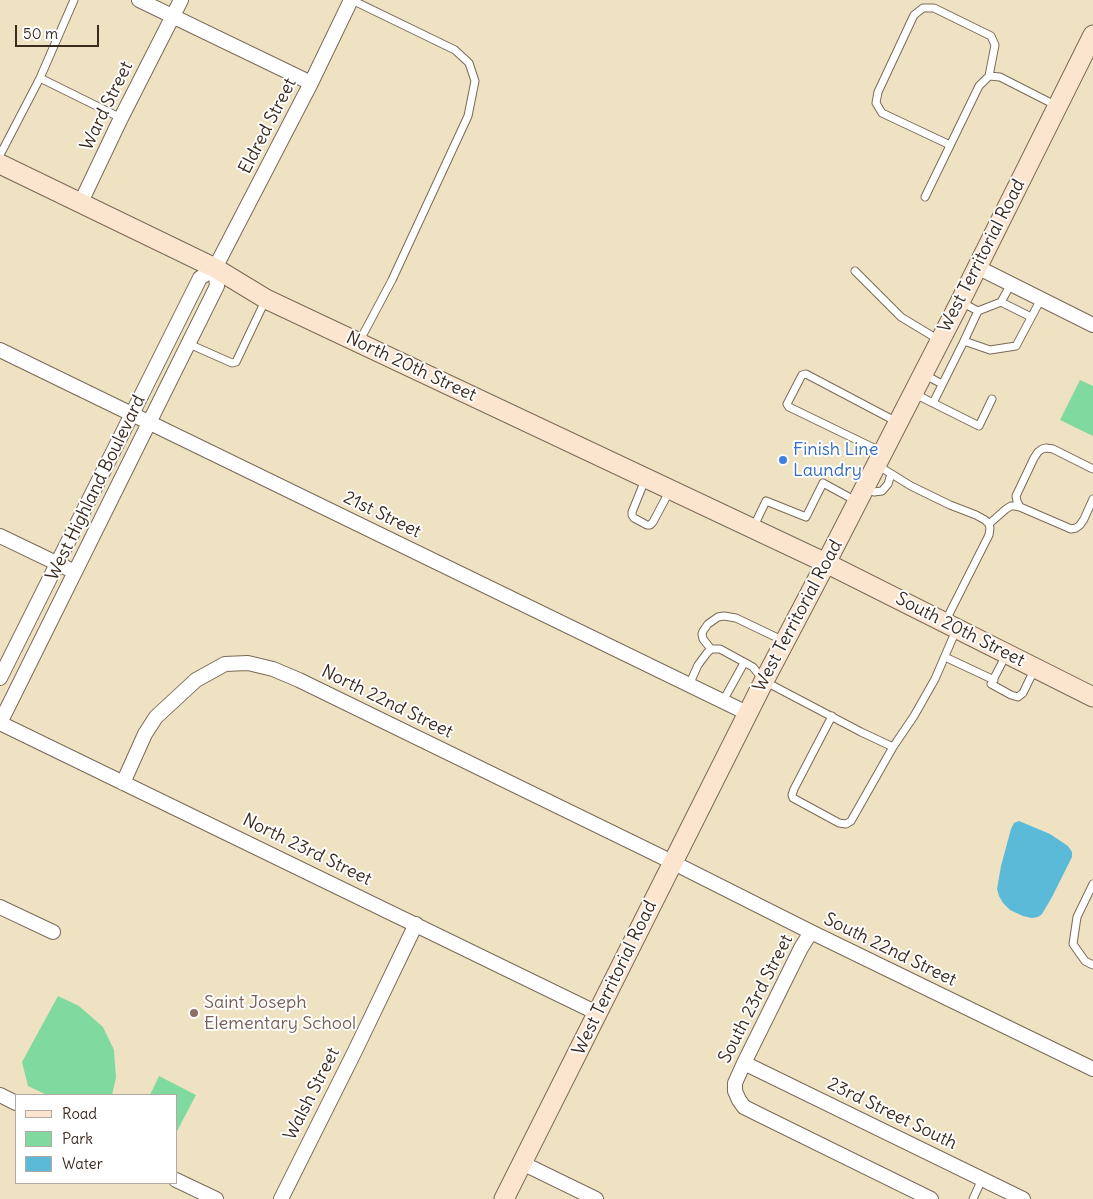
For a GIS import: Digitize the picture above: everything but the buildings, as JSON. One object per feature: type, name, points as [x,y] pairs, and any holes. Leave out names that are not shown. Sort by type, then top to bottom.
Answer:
[{"type":"street","points":[[139,0],[311,84]]},
{"type":"street","name":"Ward Street","points":[[80,202],[181,0]]},
{"type":"street","name":"Eldred Street","points":[[215,268],[311,84],[351,0]]},
{"type":"street","name":"West Territorial Road","points":[[504,1199],[784,641],[861,495],[883,464],[898,422],[1093,35]]},
{"type":"street","name":"North 20th Street","points":[[0,164],[215,268],[266,299],[826,563]]},
{"type":"street","points":[[977,267],[1093,325]]},
{"type":"street","points":[[0,678],[200,278],[215,268]]},
{"type":"street","name":"West Highland Boulevard","points":[[0,723],[217,286],[215,268]]},
{"type":"street","name":"21st Street","points":[[0,350],[748,713]]},
{"type":"street","points":[[0,536],[75,572]]},
{"type":"street","name":"South 20th Street","points":[[826,563],[1093,697]]},
{"type":"street","name":"North 22nd Street","points":[[123,782],[145,734],[156,717],[181,693],[196,680],[225,664],[248,664],[273,669],[299,680],[672,862]]},
{"type":"street","name":"North 23rd Street","points":[[0,723],[597,1013]]},
{"type":"street","name":"South 22nd Street","points":[[672,862],[1093,1069]]},
{"type":"street","points":[[0,907],[53,932]]},
{"type":"street","name":"Walsh Street","points":[[281,1199],[416,924]]},
{"type":"street","name":"South 23rd Street","points":[[811,932],[801,948],[735,1083],[735,1091],[739,1100],[744,1106],[758,1114],[931,1199]]},
{"type":"street","name":"23rd Street South","points":[[744,1063],[1023,1199]]},
{"type":"street","points":[[0,1095],[15,1102]]},
{"type":"street","points":[[522,1163],[592,1198]]},
{"type":"street","points":[[178,1181],[216,1199]]},
{"type":"lane","points":[[0,155],[40,78],[74,0]]},
{"type":"lane","points":[[351,0],[455,50],[469,62],[475,81],[468,116],[392,280],[359,342]]},
{"type":"lane","points":[[925,197],[979,86],[989,76],[995,45],[991,36],[934,8],[923,8],[914,15],[878,92],[876,103],[882,113],[950,145]]},
{"type":"lane","points":[[989,76],[1000,77],[1058,107]]},
{"type":"lane","points":[[40,78],[121,118]]},
{"type":"lane","points":[[855,271],[901,317],[940,340]]},
{"type":"lane","points":[[932,403],[978,311],[1001,302],[1011,284]]},
{"type":"lane","points":[[189,344],[232,363],[236,362],[266,299]]},
{"type":"lane","points":[[964,341],[990,350],[1016,346],[1040,299]]},
{"type":"lane","points":[[960,302],[978,311]]},
{"type":"lane","points":[[1001,302],[1031,317]]},
{"type":"lane","points":[[832,716],[792,795],[793,798],[839,823],[846,824],[851,821],[893,747],[914,716],[935,679],[944,657],[951,625],[986,542],[990,528],[985,520],[976,515],[911,486],[883,464],[787,404],[802,375],[806,374],[898,422]]},
{"type":"lane","points":[[923,374],[942,384]]},
{"type":"lane","points":[[913,393],[979,426],[992,400]]},
{"type":"lane","points":[[1020,507],[1016,496],[1034,458],[1042,449],[1053,449],[1093,469]]},
{"type":"lane","points":[[646,478],[632,512],[634,518],[647,525],[653,522],[670,490]]},
{"type":"lane","points":[[753,528],[766,501],[806,517],[823,483],[861,495]]},
{"type":"lane","points":[[989,524],[1011,506],[1020,507],[1071,529],[1076,528],[1084,519],[1093,499]]},
{"type":"lane","points":[[711,649],[703,639],[703,631],[712,620],[724,616],[736,618],[784,641]]},
{"type":"lane","points":[[689,685],[698,665],[711,649]]},
{"type":"lane","points":[[711,649],[720,649],[753,667],[764,681],[893,747]]},
{"type":"lane","points":[[1007,654],[991,684],[1011,695],[1018,696],[1023,693],[1035,668]]},
{"type":"lane","points":[[944,657],[994,680]]},
{"type":"lane","points":[[723,701],[744,663]]},
{"type":"lane","points":[[1093,884],[1077,917],[1073,944],[1085,961],[1093,965]]},
{"type":"lane","points":[[973,1199],[982,1179]]},
{"type":"green space","points":[[1080,380],[1093,386],[1093,436],[1060,420]]},
{"type":"green space","points":[[58,996],[79,1006],[103,1027],[114,1050],[116,1078],[112,1094],[45,1094],[28,1086],[22,1062]]},
{"type":"green space","points":[[159,1076],[196,1095],[178,1129],[178,1094],[150,1094]]},
{"type":"water","points":[[1019,821],[1050,834],[1068,846],[1072,852],[1072,857],[1042,914],[1032,918],[1010,910],[1003,903],[997,889],[1011,829],[1014,823]]},
{"type":"place","name":"Finish Line Laundry","points":[[783,460]]},
{"type":"place","name":"Saint Joseph Elementary School","points":[[194,1013]]}]
